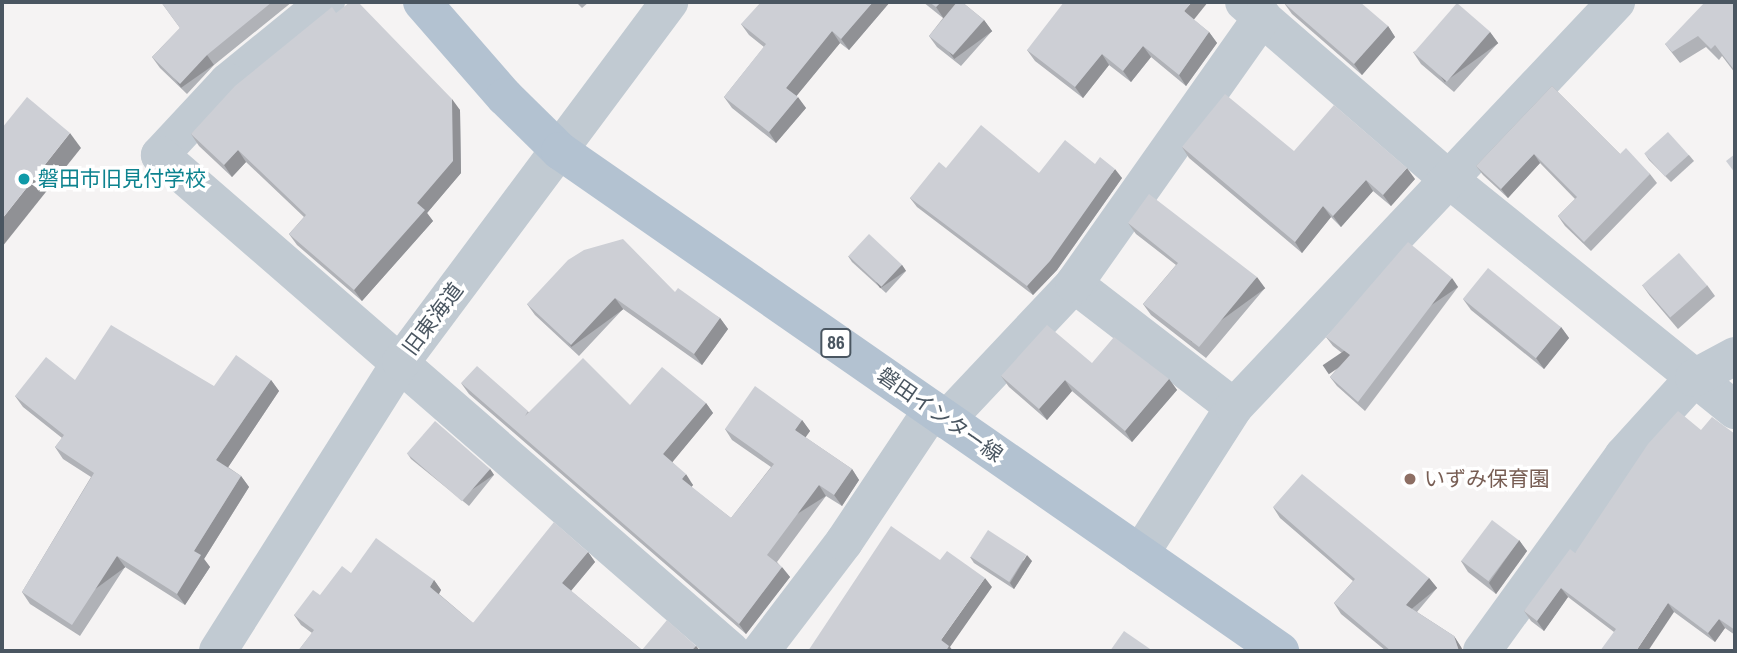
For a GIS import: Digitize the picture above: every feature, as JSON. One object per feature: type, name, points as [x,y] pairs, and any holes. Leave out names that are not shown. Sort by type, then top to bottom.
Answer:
[{"type":"main road","name":"磐田インター線","points":[[422,2],[505,97],[560,151],[1280,651]]},
{"type":"street","points":[[326,2],[228,82],[160,155],[731,651]]},
{"type":"street","name":"旧東海道","points":[[218,651],[401,362],[669,2]]},
{"type":"street","points":[[1140,554],[1234,407],[1451,181],[1616,2]]},
{"type":"street","points":[[761,651],[939,415],[1073,284],[1253,10],[1451,181],[1735,410]]},
{"type":"street","points":[[1073,284],[1234,407]]},
{"type":"street","points":[[1482,651],[1623,456],[1694,378],[1735,356]]},
{"type":"building","points":[[161,2],[272,2],[207,55],[180,84],[152,57],[180,28]]},
{"type":"building","points":[[350,2],[358,2],[452,99],[453,161],[417,203],[425,210],[354,290],[289,234],[306,215],[238,150],[224,165],[191,134],[235,86],[332,7],[336,13]]},
{"type":"building","points":[[761,2],[873,2],[841,39],[832,31],[786,88],[798,97],[769,132],[724,97],[766,44],[741,24]]},
{"type":"building","points":[[957,2],[962,2],[984,20],[953,55],[929,36]]},
{"type":"building","points":[[1064,2],[1192,2],[1184,11],[1209,32],[1179,75],[1143,46],[1123,71],[1102,54],[1075,87],[1027,50]]},
{"type":"building","points":[[1285,2],[1360,2],[1388,26],[1354,64]]},
{"type":"building","points":[[1705,2],[1735,2],[1735,71],[1715,45],[1711,49],[1698,36],[1672,52],[1665,44]]},
{"type":"building","points":[[1457,3],[1490,32],[1447,82],[1414,53]]},
{"type":"building","points":[[1552,86],[1620,154],[1626,148],[1650,174],[1584,242],[1558,216],[1577,197],[1534,154],[1501,189],[1476,166]]},
{"type":"building","points":[[1225,94],[1294,151],[1334,105],[1407,168],[1383,195],[1366,180],[1333,216],[1323,206],[1295,242],[1182,147]]},
{"type":"building","points":[[27,97],[70,133],[2,219],[2,128]]},
{"type":"building","points":[[981,125],[1039,173],[1065,140],[1095,164],[1100,157],[1115,169],[1050,261],[1027,286],[910,198],[939,162],[946,168]]},
{"type":"building","points":[[1668,132],[1689,155],[1665,176],[1644,153]]},
{"type":"building","points":[[1735,154],[1735,173],[1726,161]]},
{"type":"building","points":[[1149,194],[1257,277],[1199,347],[1143,304],[1178,263],[1128,223]]},
{"type":"building","points":[[869,234],[902,265],[881,287],[849,256]]},
{"type":"building","points":[[623,239],[675,292],[678,288],[720,318],[694,354],[615,298],[571,345],[527,304],[568,260],[584,250]]},
{"type":"building","points":[[1408,242],[1452,278],[1358,402],[1330,377],[1350,355],[1326,337]]},
{"type":"building","points":[[1679,253],[1707,285],[1670,318],[1642,285]]},
{"type":"building","points":[[1488,268],[1561,327],[1536,358],[1463,299]]},
{"type":"building","points":[[111,325],[214,386],[236,355],[271,380],[216,460],[241,476],[194,551],[201,555],[177,594],[117,556],[72,625],[22,592],[94,473],[55,447],[64,435],[15,396],[46,357],[75,380]]},
{"type":"building","points":[[1047,325],[1092,363],[1114,337],[1169,379],[1125,431],[1065,380],[1039,409],[1001,376]]},
{"type":"building","points":[[583,358],[630,405],[662,367],[706,403],[663,454],[686,474],[682,479],[731,518],[774,464],[725,429],[755,386],[802,420],[795,430],[852,469],[834,495],[819,485],[767,555],[782,567],[739,624],[461,383],[477,366],[528,411],[525,416]]},
{"type":"building","points":[[1678,411],[1701,430],[1712,417],[1735,434],[1735,630],[1719,619],[1708,633],[1668,603],[1636,651],[1600,651],[1616,629],[1561,588],[1537,621],[1524,611],[1570,549],[1575,553],[1648,444]]},
{"type":"building","points":[[435,421],[490,469],[462,501],[407,453]]},
{"type":"building","points":[[1302,474],[1429,578],[1406,605],[1454,636],[1459,651],[1391,651],[1334,603],[1355,579],[1273,507]]},
{"type":"building","points":[[1492,520],[1519,540],[1488,581],[1461,561]]},
{"type":"building","points":[[554,522],[588,552],[562,583],[642,650],[667,620],[696,646],[691,651],[298,651],[314,630],[294,615],[313,590],[320,595],[342,566],[351,573],[376,538],[434,580],[430,587],[473,623]]},
{"type":"building","points":[[891,526],[940,560],[947,551],[985,578],[941,640],[949,646],[946,651],[808,651]]},
{"type":"building","points":[[988,530],[1027,555],[1009,582],[971,557]]},
{"type":"building","points":[[1124,631],[1153,651],[1110,651]]},
{"type":"place","name":"磐田市旧見付学校","points":[[24,179]]},
{"type":"place","name":"いずみ保育園","points":[[1410,479]]}]
